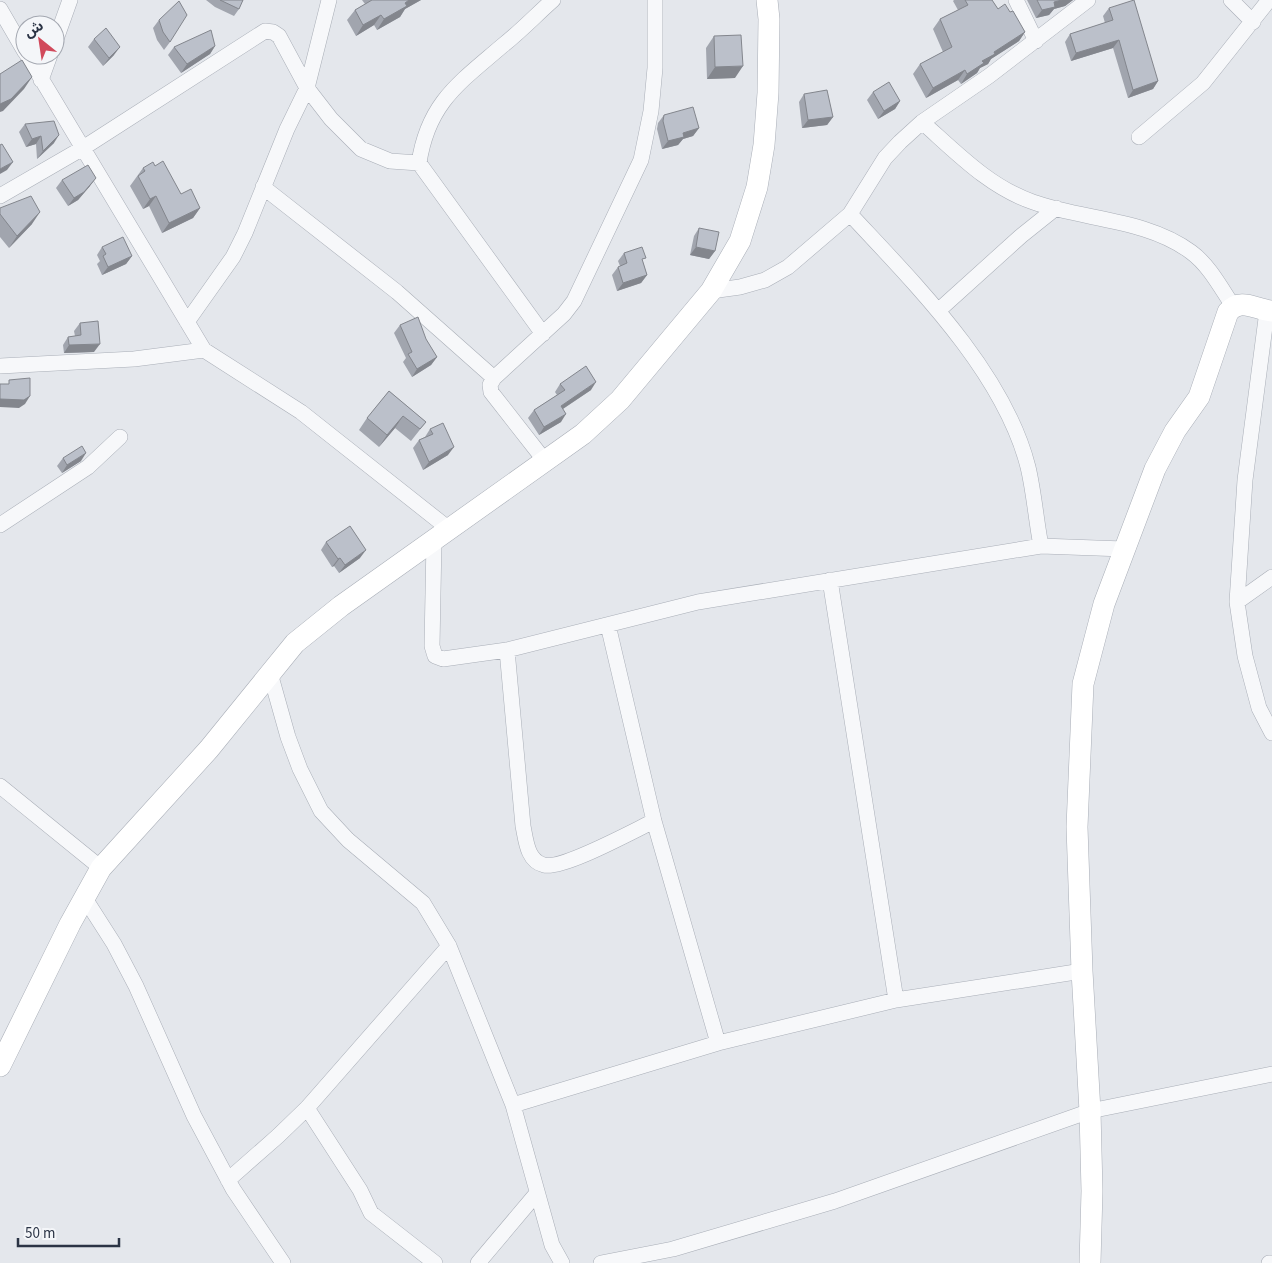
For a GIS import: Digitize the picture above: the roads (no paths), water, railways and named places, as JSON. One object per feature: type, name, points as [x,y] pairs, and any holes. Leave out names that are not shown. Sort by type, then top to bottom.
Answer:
[{"type":"street","points":[[65,15],[70,0]]},
{"type":"street","points":[[187,322],[232,257],[245,233],[307,88],[329,0]]},
{"type":"street","points":[[542,334],[418,164],[422,138],[444,100],[458,82],[504,45],[553,0]]},
{"type":"street","points":[[545,461],[491,392],[490,385],[494,378],[542,334],[574,301],[641,160],[651,112],[655,76],[655,0]]},
{"type":"street","points":[[0,1066],[84,897],[101,868],[209,749],[296,643],[312,628],[583,434],[620,400],[712,291],[740,241],[756,188],[764,145],[768,93],[769,19],[767,0]]},
{"type":"street","points":[[1016,0],[1036,41]]},
{"type":"street","points":[[712,291],[740,287],[773,276],[788,267],[850,214],[885,158],[922,122],[1036,41],[1088,0]]},
{"type":"street","points":[[1231,0],[1253,22]]},
{"type":"street","points":[[1139,137],[1203,83],[1269,0]]},
{"type":"street","points":[[0,9],[15,35]]},
{"type":"street","points":[[0,196],[83,148],[265,31],[279,36],[307,88],[331,119],[361,149],[390,160],[418,164]]},
{"type":"street","points":[[32,65],[204,350],[301,412],[442,534]]},
{"type":"street","points":[[41,80],[46,65]]},
{"type":"street","points":[[922,122],[998,185],[1032,202],[1132,225],[1154,233],[1192,252],[1208,269],[1233,306]]},
{"type":"street","points":[[263,188],[397,292],[494,378]]},
{"type":"street","points":[[939,310],[1056,208]]},
{"type":"street","points":[[850,214],[939,310],[998,395],[1011,422],[1028,467],[1041,546]]},
{"type":"street","points":[[1233,306],[1251,305],[1270,311],[1245,480],[1237,602],[1247,665],[1259,708],[1272,733]]},
{"type":"street","points":[[1090,1263],[1092,1191],[1090,1111],[1082,971],[1077,828],[1083,684],[1104,604],[1124,549],[1164,449],[1199,397],[1220,339],[1224,320],[1233,306]]},
{"type":"street","points":[[0,366],[134,358],[204,350]]},
{"type":"street","points":[[0,524],[88,467],[120,437]]},
{"type":"street","points":[[442,534],[432,646],[438,659],[507,650],[698,602],[1041,546],[1124,549]]},
{"type":"street","points":[[1237,602],[1272,577]]},
{"type":"street","points":[[830,580],[896,1000]]},
{"type":"street","points":[[608,625],[654,821],[718,1044]]},
{"type":"street","points":[[507,650],[524,826],[529,851],[535,860],[544,865],[565,863],[654,821]]},
{"type":"street","points":[[270,673],[288,737],[321,811],[348,840],[423,903],[448,946],[513,1105],[552,1245],[562,1263]]},
{"type":"street","points":[[0,786],[101,868]]},
{"type":"street","points":[[84,897],[114,944],[136,986],[194,1116],[228,1180],[283,1263]]},
{"type":"street","points":[[228,1180],[278,1136],[306,1108],[448,946]]},
{"type":"street","points":[[513,1105],[718,1044],[896,1000],[1082,971]]},
{"type":"street","points":[[601,1263],[673,1256],[1090,1111],[1272,1074]]},
{"type":"street","points":[[306,1108],[360,1190],[371,1213],[435,1263]]},
{"type":"street","points":[[478,1263],[537,1193]]}]
